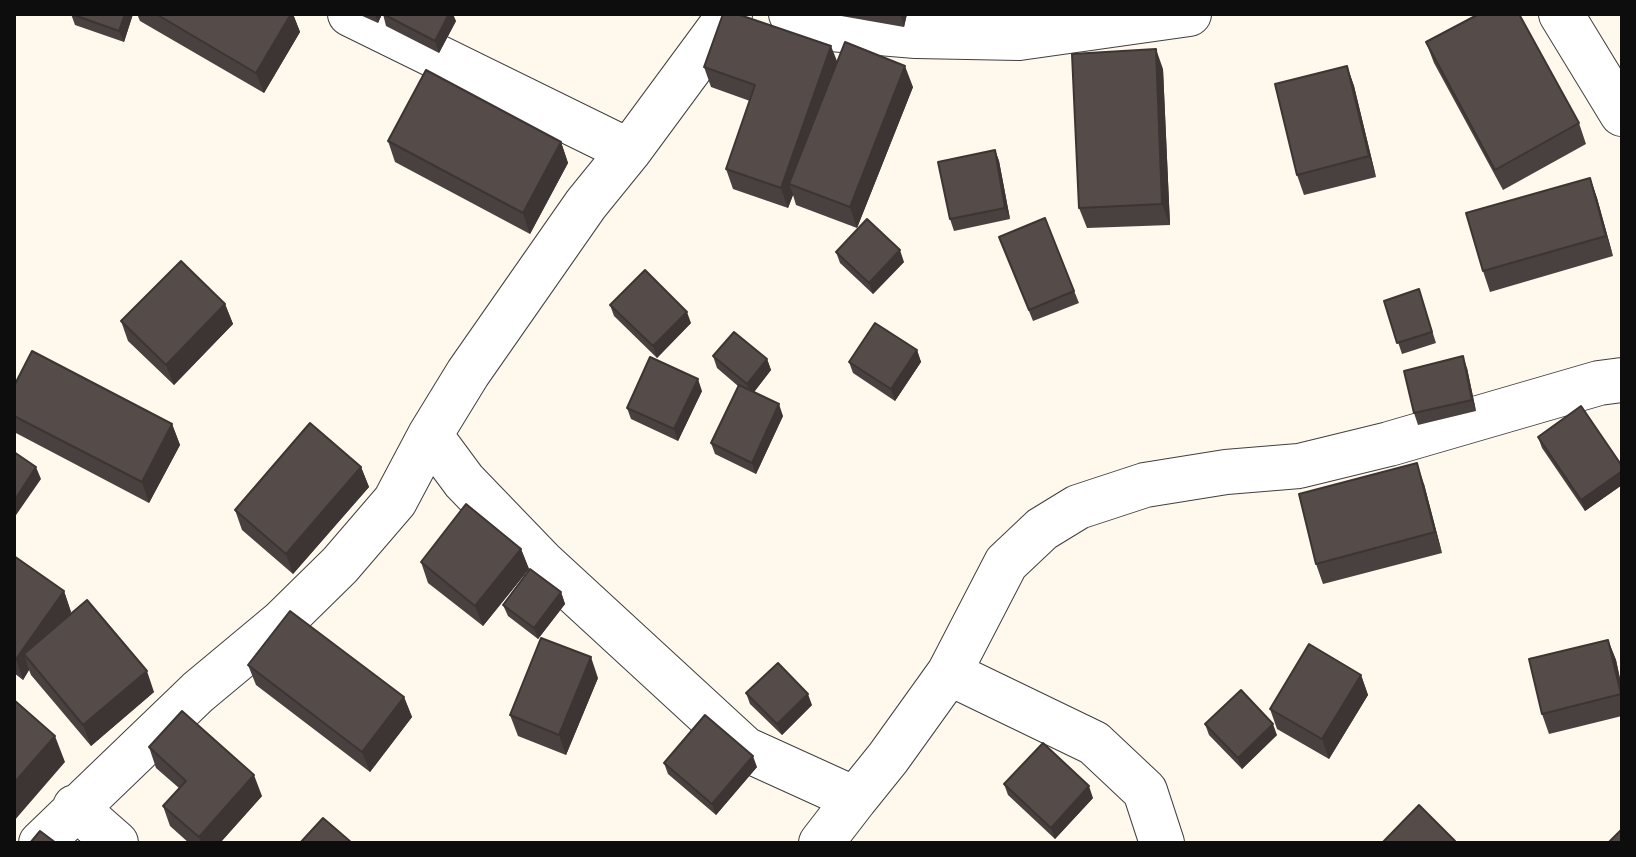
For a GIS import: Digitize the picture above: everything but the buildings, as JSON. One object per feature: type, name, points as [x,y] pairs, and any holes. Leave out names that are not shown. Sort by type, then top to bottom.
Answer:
[{"type":"street","points":[[350,14],[629,151]]},
{"type":"street","points":[[41,843],[198,692],[282,622],[340,565],[395,501],[468,373],[586,204],[730,14]]},
{"type":"street","points":[[791,14],[831,29],[916,36],[1019,38],[1189,14]]},
{"type":"street","points":[[1561,14],[1622,114]]},
{"type":"street","points":[[821,843],[949,673],[1006,563],[1042,529],[1078,507],[1145,485],[1226,472],[1299,466],[1389,444],[1599,383],[1622,380]]},
{"type":"street","points":[[430,435],[464,481],[543,563],[745,749],[855,799]]},
{"type":"street","points":[[949,673],[1094,743],[1145,791],[1162,843]]},
{"type":"street","points":[[75,807],[116,843]]}]
